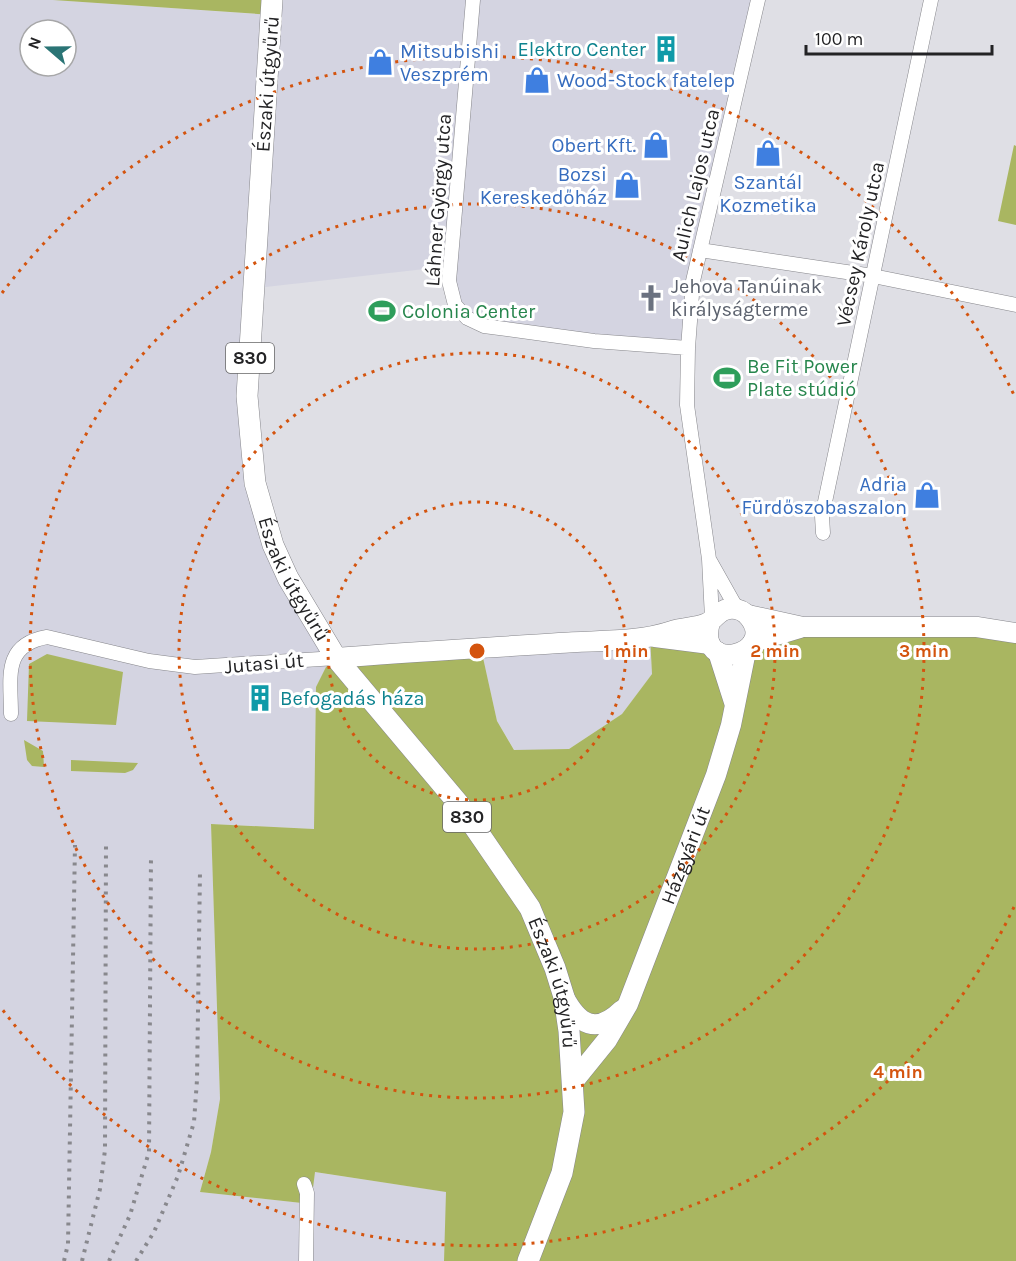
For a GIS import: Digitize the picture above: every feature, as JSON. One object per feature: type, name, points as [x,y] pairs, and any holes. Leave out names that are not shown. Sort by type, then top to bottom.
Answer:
[{"type":"main road","name":"Északi útgyűrű","points":[[272,0],[248,396],[255,483],[273,545],[293,587],[336,658],[458,803],[530,908],[564,997],[573,1082]]},
{"type":"main road","name":"830","points":[[528,1261],[562,1173],[570,1140],[573,1082]]},
{"type":"street","name":"Láhner György utca","points":[[473,0],[449,281],[455,305],[467,318],[484,326],[594,341],[688,348]]},
{"type":"street","name":"Aulich Lajos utca","points":[[711,620],[709,559],[687,405],[693,281],[758,0]]},
{"type":"street","name":"Vécsey Károly utca","points":[[823,532],[822,516],[932,0]]},
{"type":"street","points":[[700,250],[873,276],[1016,305]]},
{"type":"street","name":"Aulich Lajos utca","points":[[709,559],[743,612]]},
{"type":"street","name":"Jutasi út","points":[[11,714],[11,670],[17,650],[25,643],[47,637],[149,661],[195,667],[655,637],[711,620],[723,610],[743,612],[803,627],[976,627],[1016,633]]},
{"type":"street","points":[[743,612],[754,628],[749,646]]},
{"type":"street","points":[[711,620],[708,635],[735,705]]},
{"type":"street","name":"Jutasi út","points":[[655,637],[714,648],[729,656],[749,646],[803,627]]},
{"type":"street","name":"Házgyári út","points":[[573,1082],[607,1040],[628,1004],[716,775],[749,646]]},
{"type":"street","points":[[564,997],[578,1020],[595,1024],[607,1022],[628,1004]]},
{"type":"street","points":[[304,1184],[307,1193],[306,1261]]},
{"type":"shaded area","points":[[0,0],[53,0],[272,15],[274,0],[756,0],[684,346],[485,325],[460,311],[451,266],[257,288],[256,492],[339,655],[316,687],[314,829],[211,824],[220,1099],[211,1152],[200,1192],[311,1204],[314,1172],[447,1192],[444,1261],[0,1261]]},
{"type":"shaded area","points":[[650,636],[652,674],[622,714],[569,749],[515,751],[497,721],[480,644]]},
{"type":"green space","points":[[53,0],[274,0],[273,15]]},
{"type":"green space","points":[[1014,145],[1016,146],[1016,225],[998,221]]},
{"type":"green space","points":[[815,626],[1016,632],[1016,1261],[444,1261],[446,1192],[315,1172],[311,1204],[200,1192],[211,1152],[220,1099],[211,824],[314,829],[316,687],[326,667],[339,655],[480,644],[497,721],[514,750],[569,749],[622,714],[652,674],[650,636],[710,646],[726,677],[748,652]]},
{"type":"green space","points":[[47,654],[123,672],[116,725],[27,721],[29,664]]},
{"type":"green space","points":[[24,740],[43,751],[44,767],[32,766],[27,760]]},
{"type":"green space","points":[[71,760],[138,763],[133,770],[125,773],[71,771]]},
{"type":"railway","points":[[82,1261],[100,1189],[105,1150],[106,842]]},
{"type":"railway","points":[[64,1261],[68,1244],[75,845]]},
{"type":"railway","points":[[109,1261],[130,1215],[149,1152],[151,856]]},
{"type":"railway","points":[[136,1261],[154,1232],[178,1176],[194,1122],[197,1080],[200,871]]},
{"type":"place","name":"Elektro Center","points":[[666,49]]},
{"type":"place","name":"Mitsubishi Veszprém","points":[[380,62]]},
{"type":"place","name":"Wood-Stock fatelep","points":[[537,80]]},
{"type":"place","name":"Obert Kft.","points":[[656,145]]},
{"type":"place","name":"Szantál Kozmetika","points":[[768,153]]},
{"type":"place","name":"Bozsi Kereskedőház","points":[[627,185]]},
{"type":"place","name":"Jehova Tanúinak királyságterme","points":[[651,298]]},
{"type":"place","name":"Colonia Center","points":[[382,311]]},
{"type":"place","name":"Be Fit Power Plate stúdió","points":[[727,378]]},
{"type":"place","name":"Adria Fürdőszobaszalon","points":[[927,495]]},
{"type":"place","name":"Befogadás háza","points":[[260,698]]}]
